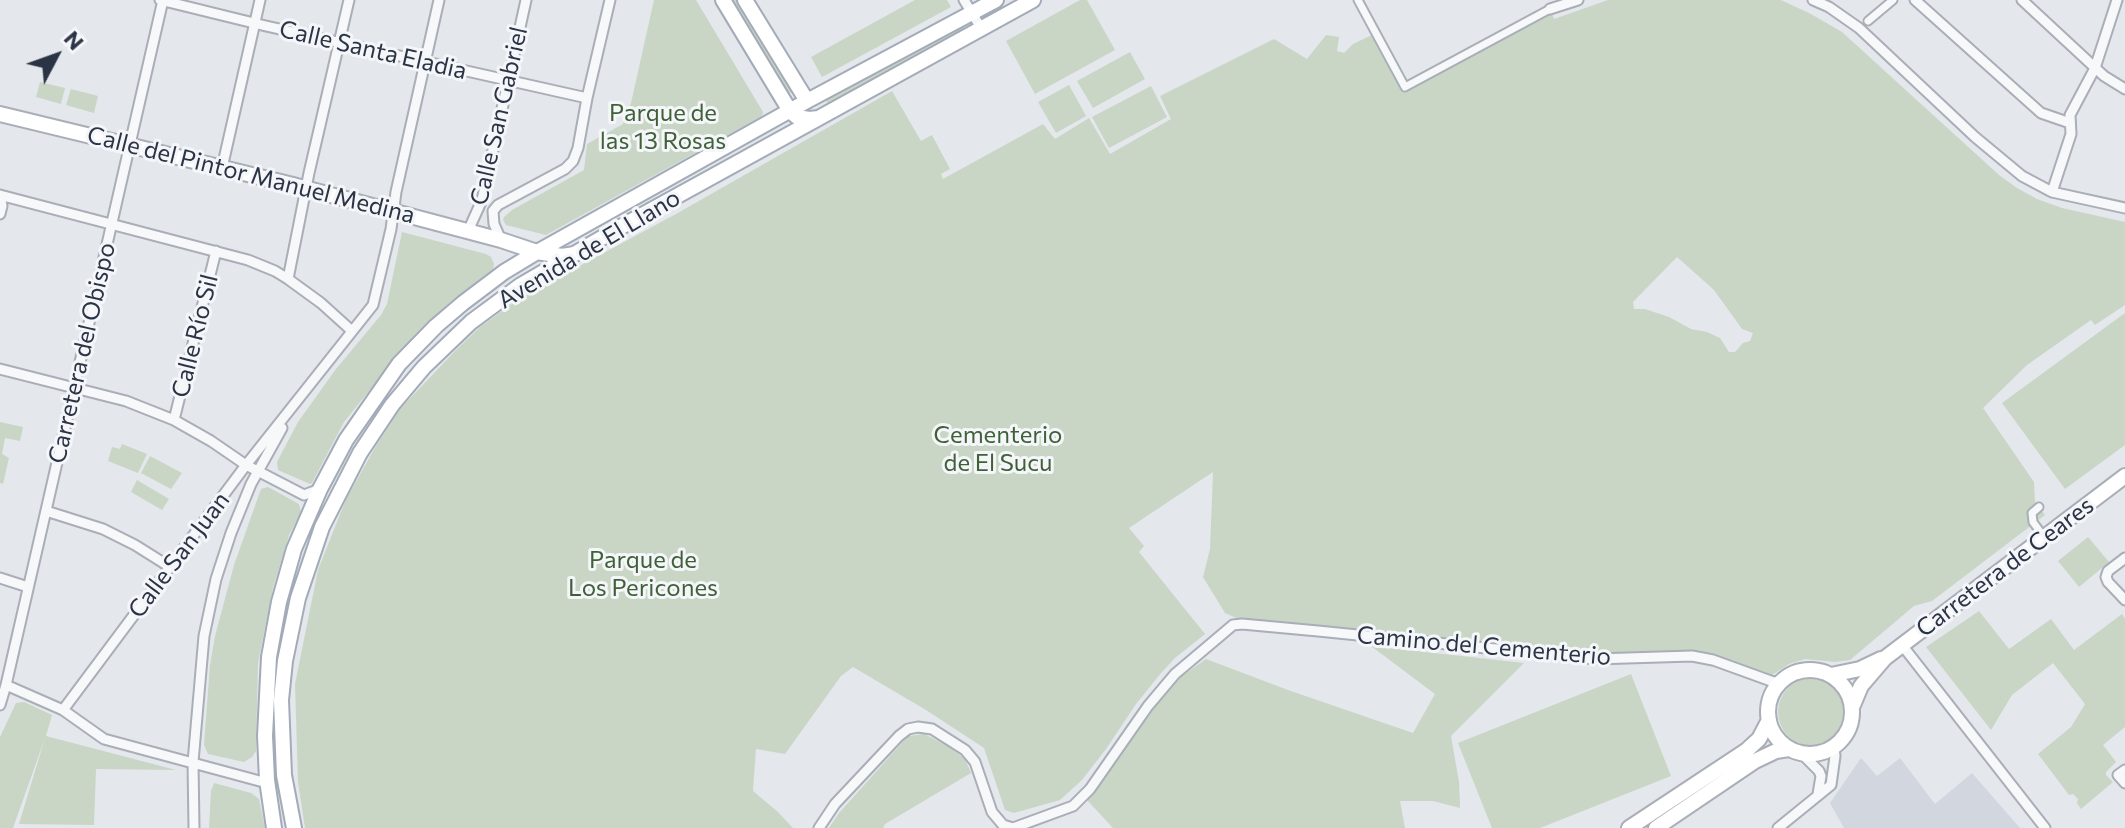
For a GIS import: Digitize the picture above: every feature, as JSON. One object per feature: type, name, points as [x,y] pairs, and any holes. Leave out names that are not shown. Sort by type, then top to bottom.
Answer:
[{"type":"main road","points":[[723,0],[790,111],[807,123]]},
{"type":"main road","points":[[745,0],[807,101],[807,123]]},
{"type":"main road","name":"Avenida de El Llano","points":[[274,828],[267,783],[265,736],[269,657],[279,602],[313,495],[346,440],[399,364],[436,326],[504,272],[790,111],[968,6],[996,0]]},
{"type":"main road","name":"Avenida de El Llano","points":[[294,828],[284,775],[281,700],[285,661],[298,598],[330,510],[360,453],[392,405],[424,367],[471,322],[521,285],[807,123],[1033,0]]},
{"type":"main road","name":"Calle del Pintor Manuel Medina","points":[[0,114],[393,211],[537,252],[562,256],[575,253]]},
{"type":"main road","points":[[501,240],[507,253],[504,272]]},
{"type":"main road","name":"Carretera de Ceares","points":[[1853,705],[1861,686],[1885,658],[2125,476]]},
{"type":"main road","name":"Carretera de Ceares","points":[[1831,675],[1860,669],[1885,658]]},
{"type":"main road","points":[[1656,828],[1755,761],[1776,751],[1824,753],[1844,739],[1850,727],[1853,705],[1846,689],[1837,679],[1814,669],[1801,670],[1775,682],[1768,707],[1773,732],[1780,742],[1796,751]]},
{"type":"main road","points":[[1629,828],[1747,750],[1759,739],[1769,720]]},
{"type":"street","name":"Calle Santa Eladia","points":[[162,0],[587,98]]},
{"type":"street","name":"Carretera del Obispo","points":[[0,705],[162,0]]},
{"type":"street","points":[[222,168],[260,0]]},
{"type":"street","points":[[288,279],[349,0]]},
{"type":"street","name":"Calle San Juan","points":[[63,710],[246,465],[373,305],[439,0]]},
{"type":"street","name":"Calle San Gabriel","points":[[468,231],[482,200],[526,0]]},
{"type":"street","points":[[501,240],[494,224],[493,211],[498,205],[565,169],[573,161],[610,0]]},
{"type":"street","points":[[1358,0],[1405,87],[1550,9],[1578,0]]},
{"type":"street","points":[[1813,0],[1859,28],[2022,176],[2052,192],[2125,208]]},
{"type":"street","points":[[1868,21],[1893,0]]},
{"type":"street","points":[[1915,0],[2041,113],[2070,123]]},
{"type":"street","points":[[2022,0],[2095,68],[2125,89]]},
{"type":"street","points":[[2052,192],[2071,134],[2070,115],[2095,68],[2117,0]]},
{"type":"street","points":[[968,6],[981,28]]},
{"type":"street","points":[[0,214],[0,195],[248,260],[288,279],[352,331]]},
{"type":"street","points":[[482,200],[488,206],[498,205]]},
{"type":"street","name":"Calle Río Sil","points":[[174,420],[216,251]]},
{"type":"street","points":[[0,369],[126,401],[174,420],[246,465],[313,495],[330,510]]},
{"type":"street","name":"Calle San Juan","points":[[194,828],[193,762],[204,636],[216,579],[231,533],[258,471],[298,401]]},
{"type":"street","points":[[226,493],[239,498],[241,508]]},
{"type":"street","points":[[2039,507],[2032,513],[2033,522],[2044,537]]},
{"type":"street","points":[[46,511],[103,529],[170,567]]},
{"type":"street","points":[[2125,558],[2108,571],[2106,577],[2125,600]]},
{"type":"street","points":[[0,578],[28,587]]},
{"type":"street","name":"Camino del Cementerio","points":[[1013,828],[1073,806],[1090,789],[1148,706],[1175,674],[1233,625],[1595,659],[1692,656],[1713,660],[1775,682]]},
{"type":"street","points":[[1902,645],[2045,828]]},
{"type":"street","points":[[6,685],[63,710],[104,739],[267,783]]},
{"type":"street","points":[[819,828],[835,804],[899,736],[908,729],[918,727],[932,729],[965,750],[975,762],[992,812],[1003,825],[1013,828]]},
{"type":"street","points":[[1778,828],[1818,794],[1835,788],[1834,748]]},
{"type":"street","points":[[1796,751],[1819,771],[1818,794]]},
{"type":"street","points":[[2125,770],[2118,775],[2125,783]]},
{"type":"shaded area","points":[[1861,758],[1877,776],[1900,758],[1935,804],[1972,773],[2020,828],[1844,828],[1830,803]]},
{"type":"green space","name":"Parque de las 13 Rosas","points":[[654,0],[696,0],[763,112],[762,116],[546,235],[506,225],[504,217],[512,210],[584,170],[587,144],[623,124],[631,103]]},
{"type":"green space","points":[[732,0],[739,0],[793,92],[789,93]]},
{"type":"green space","points":[[915,0],[947,0],[951,7],[822,77],[811,57]]},
{"type":"green space","points":[[1080,0],[1087,0],[1115,50],[1035,94],[1006,41]]},
{"type":"green space","name":"Parque de Los Pericones","points":[[1608,0],[1781,0],[1842,32],[2017,188],[2062,208],[2125,222],[2125,305],[2095,325],[2091,320],[2027,365],[1983,408],[2034,482],[2035,502],[2045,515],[1932,601],[1914,606],[1850,660],[1805,659],[1768,675],[1714,655],[1690,651],[1593,655],[1241,620],[1225,613],[1203,577],[1210,549],[1213,472],[1129,528],[1144,546],[1139,552],[1205,634],[1161,673],[1082,780],[1060,800],[1014,813],[1005,810],[984,748],[853,667],[841,676],[785,754],[756,749],[753,791],[793,828],[305,828],[298,782],[295,684],[318,570],[346,499],[399,410],[480,327],[520,298],[676,214],[892,91],[921,141],[932,135],[950,169],[941,174],[943,179],[1043,124],[1055,139],[1089,118],[1110,154],[1171,119],[1160,96],[1274,39],[1307,59],[1326,35],[1339,37],[1337,51],[1344,53],[1353,44],[1376,33],[1405,86],[1550,9],[1554,19]],"holes":[[[1677,257],[1714,290],[1742,329],[1753,333],[1750,341],[1743,343],[1735,352],[1729,352],[1720,338],[1707,332],[1691,329],[1645,309],[1634,309],[1633,302]]]},
{"type":"green space","points":[[961,26],[966,29],[964,32],[827,104],[826,99]]},
{"type":"green space","points":[[1130,52],[1145,79],[1093,108],[1077,81]]},
{"type":"green space","points":[[40,82],[65,88],[61,104],[36,97]]},
{"type":"green space","points":[[1069,85],[1086,116],[1056,133],[1038,102]]},
{"type":"green space","points":[[1151,86],[1167,117],[1109,148],[1092,117]]},
{"type":"green space","points":[[71,89],[98,96],[94,113],[66,105]]},
{"type":"green space","points":[[402,232],[486,254],[491,257],[493,269],[447,305],[398,355],[344,422],[312,483],[278,470],[277,462],[298,422],[387,304]]},
{"type":"green space","points":[[2125,313],[2125,445],[2065,489],[2002,403]]},
{"type":"green space","points":[[0,422],[23,427],[20,441],[5,438],[2,454],[9,458],[3,484],[0,483]]},
{"type":"green space","points":[[122,444],[147,454],[138,473],[108,461],[112,447],[120,449]]},
{"type":"green space","points":[[150,456],[182,473],[171,489],[141,473]]},
{"type":"green space","points":[[137,480],[169,499],[162,510],[131,492]]},
{"type":"green space","points":[[268,487],[299,504],[301,512],[289,535],[273,588],[258,663],[256,751],[244,762],[208,754],[204,745],[210,665],[234,565],[261,489]]},
{"type":"green space","points":[[2088,537],[2109,562],[2079,587],[2058,561]]},
{"type":"green space","points":[[1979,611],[2009,649],[2051,619],[2074,650],[2122,614],[2125,619],[2125,727],[2103,745],[2116,762],[2106,772],[2113,782],[2081,809],[2078,799],[2073,794],[2069,795],[2038,754],[2071,727],[2085,704],[2053,663],[2012,695],[1991,730],[1926,647]]},
{"type":"green space","points":[[1371,646],[1524,663],[1451,736],[1460,808],[1433,801],[1400,801],[1405,828],[1113,828],[1087,800],[1146,715],[1182,676],[1206,659],[1413,733],[1435,694]]},
{"type":"green space","points":[[1631,674],[1671,776],[1540,828],[1492,828],[1458,743]]},
{"type":"green space","points":[[1812,678],[1836,688],[1846,712],[1836,736],[1812,746],[1788,736],[1778,712],[1788,688]]},
{"type":"green space","points":[[24,702],[52,715],[46,736],[176,770],[96,769],[94,825],[19,824],[45,738],[13,828],[0,828],[0,737],[16,703]]},
{"type":"green space","points":[[924,734],[965,759],[971,773],[883,828],[829,828],[908,736]]},
{"type":"green space","points":[[214,783],[251,793],[259,799],[265,828],[209,828]]},
{"type":"park label","name":"Cementerio de El Sucu","points":[[998,449]]}]
